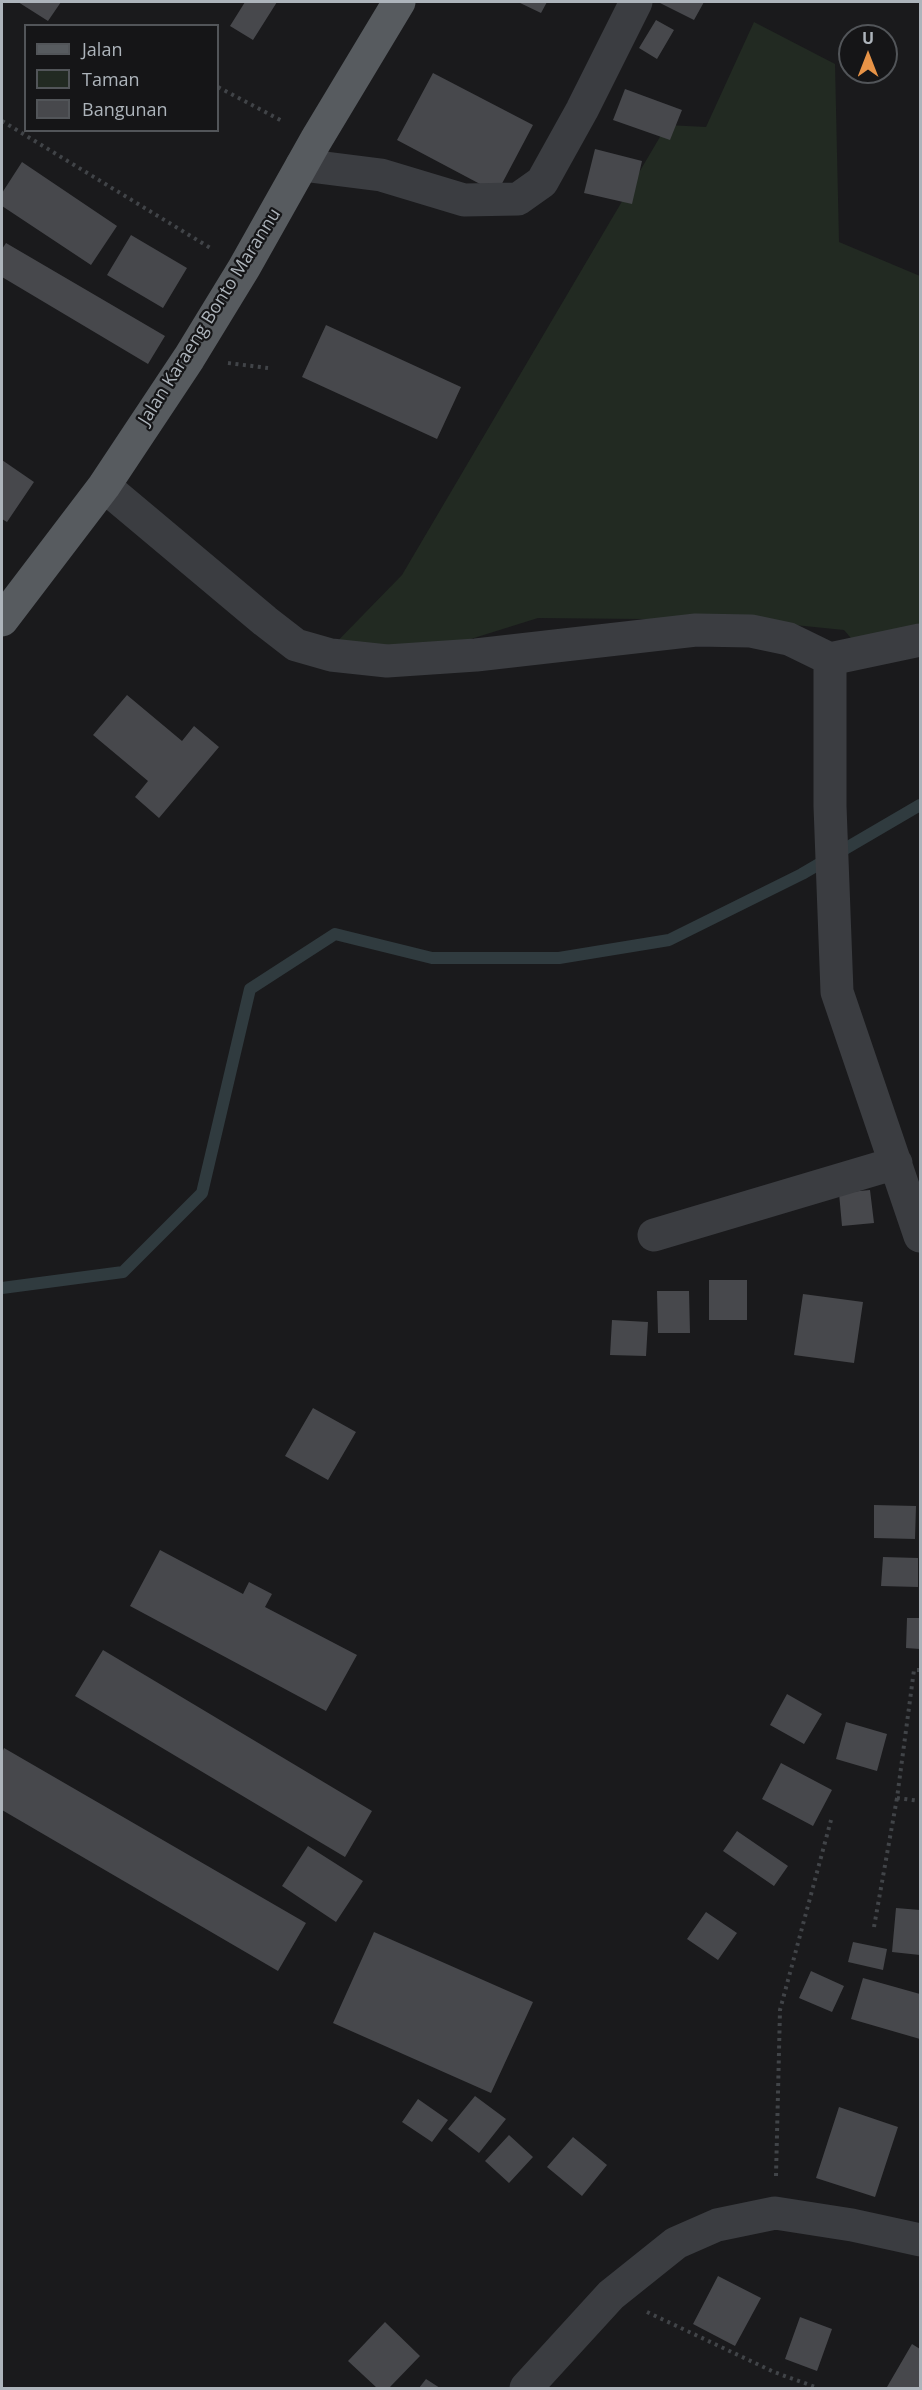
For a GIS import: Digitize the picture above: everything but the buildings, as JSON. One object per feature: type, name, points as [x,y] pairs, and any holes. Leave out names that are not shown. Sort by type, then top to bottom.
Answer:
[{"type":"main road","name":"Jalan Karaeng Bonto Marannu","points":[[2,620],[104,486],[189,358],[399,2]]},
{"type":"street","points":[[309,152],[464,200],[518,198],[542,182],[582,110],[636,2]]},
{"type":"street","points":[[104,486],[296,645],[331,654],[387,661],[454,657],[696,630],[751,631],[789,639],[830,659],[921,640]]},
{"type":"street","points":[[830,659],[830,806],[837,992],[921,1236]]},
{"type":"street","points":[[654,1235],[896,1163]]},
{"type":"street","points":[[526,2388],[611,2295],[676,2243],[717,2225],[775,2213],[852,2225],[921,2240]]},
{"type":"path","points":[[219,88],[309,152]]},
{"type":"path","points":[[2,121],[244,268]]},
{"type":"path","points":[[874,1927],[897,1798],[914,1670],[921,1670]]},
{"type":"path","points":[[897,1798],[921,1801]]},
{"type":"path","points":[[775,2213],[780,2010],[831,1820]]},
{"type":"path","points":[[611,2295],[774,2372],[818,2388]]},
{"type":"green space","points":[[754,22],[835,64],[839,242],[920,276],[920,633],[869,659],[844,630],[745,620],[538,618],[426,653],[324,655],[402,575],[667,125],[706,127]]},
{"type":"waterway","points":[[2,1288],[123,1272],[202,1193],[250,989],[335,934],[432,958],[559,958],[669,940],[802,874],[920,805]]}]
